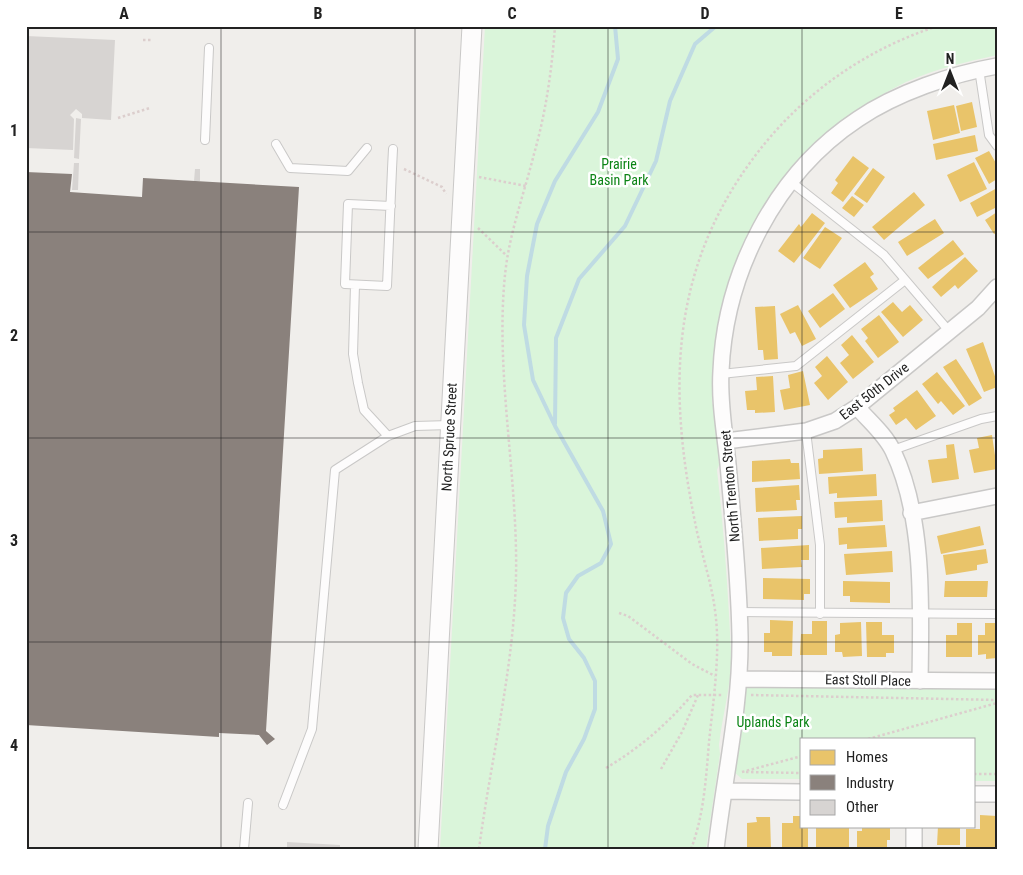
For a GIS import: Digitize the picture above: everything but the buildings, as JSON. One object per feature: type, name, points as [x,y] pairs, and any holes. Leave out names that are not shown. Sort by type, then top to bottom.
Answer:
[{"type":"street","name":"North Spruce Street","points":[[428,849],[472,26]]},
{"type":"street","name":"North Trenton Street","points":[[716,849],[739,679],[739,612],[720,374],[730,305],[746,256],[765,218],[790,181],[821,149],[858,118],[920,87],[979,69],[997,66]]},
{"type":"street","name":"East 50th Drive","points":[[726,441],[806,431],[835,421],[857,407],[978,308],[997,287]]},
{"type":"street","points":[[857,407],[893,450],[903,478],[918,553],[921,615],[920,680]]},
{"type":"street","points":[[911,513],[997,496]]},
{"type":"street","name":"East Stoll Place","points":[[739,679],[997,681]]},
{"type":"street","points":[[724,792],[800,792]]},
{"type":"street","points":[[976,794],[997,794]]},
{"type":"street","points":[[914,828],[914,849]]},
{"type":"lane","points":[[205,140],[210,48]]},
{"type":"lane","points":[[979,69],[989,136],[997,146]]},
{"type":"lane","points":[[276,144],[290,168],[348,170],[367,148]]},
{"type":"lane","points":[[391,206],[348,204],[345,284],[387,286],[391,206],[393,149]]},
{"type":"lane","points":[[790,181],[884,255],[949,331]]},
{"type":"lane","points":[[720,374],[796,366],[906,280]]},
{"type":"lane","points":[[355,285],[353,354],[358,383],[364,410],[388,436]]},
{"type":"lane","points":[[893,450],[981,419],[997,416]]},
{"type":"lane","points":[[283,805],[312,730],[335,470],[388,436],[415,426],[450,425]]},
{"type":"lane","points":[[806,431],[820,545],[820,614]]},
{"type":"lane","points":[[739,612],[921,615],[997,614]]},
{"type":"lane","points":[[244,849],[248,803]]},
{"type":"path","points":[[479,849],[510,662],[515,586],[515,494],[504,350],[504,299],[507,256],[547,97],[555,26]]},
{"type":"path","points":[[143,40],[154,40]]},
{"type":"path","points":[[118,118],[150,108]]},
{"type":"path","points":[[404,169],[442,187],[447,195]]},
{"type":"path","points":[[477,176],[526,186]]},
{"type":"path","points":[[474,224],[507,256]]},
{"type":"path","points":[[619,613],[628,616],[692,664],[715,676],[700,822],[691,849]]},
{"type":"path","points":[[606,768],[639,747],[666,725],[692,695],[997,702]]},
{"type":"path","points":[[661,768],[682,732],[698,695]]},
{"type":"path","points":[[871,738],[997,702]]},
{"type":"path","points":[[800,757],[742,772],[800,772]]},
{"type":"path","points":[[976,774],[997,774]]},
{"type":"green space","name":"Prairie Basin Park","points":[[485,26],[997,26],[997,55],[962,63],[906,82],[861,108],[821,139],[788,174],[760,213],[739,255],[724,302],[715,351],[712,403],[715,408],[719,465],[717,470],[726,560],[731,662],[706,849],[440,849]]},
{"type":"green space","name":"Uplands Park","points":[[745,686],[997,687],[997,781],[976,781],[976,738],[800,738],[800,779],[742,779],[733,771]]},
{"type":"waterway","points":[[545,849],[548,826],[566,772],[584,739],[595,709],[595,681],[584,658],[569,639],[563,618],[566,593],[578,576],[601,563],[611,544],[603,511],[555,426],[533,380],[524,325],[527,276],[537,224],[555,181],[598,112],[618,59],[615,26]]},
{"type":"waterway","points":[[555,424],[556,338],[579,279],[625,226],[656,161],[670,101],[695,44],[716,26]]}]
